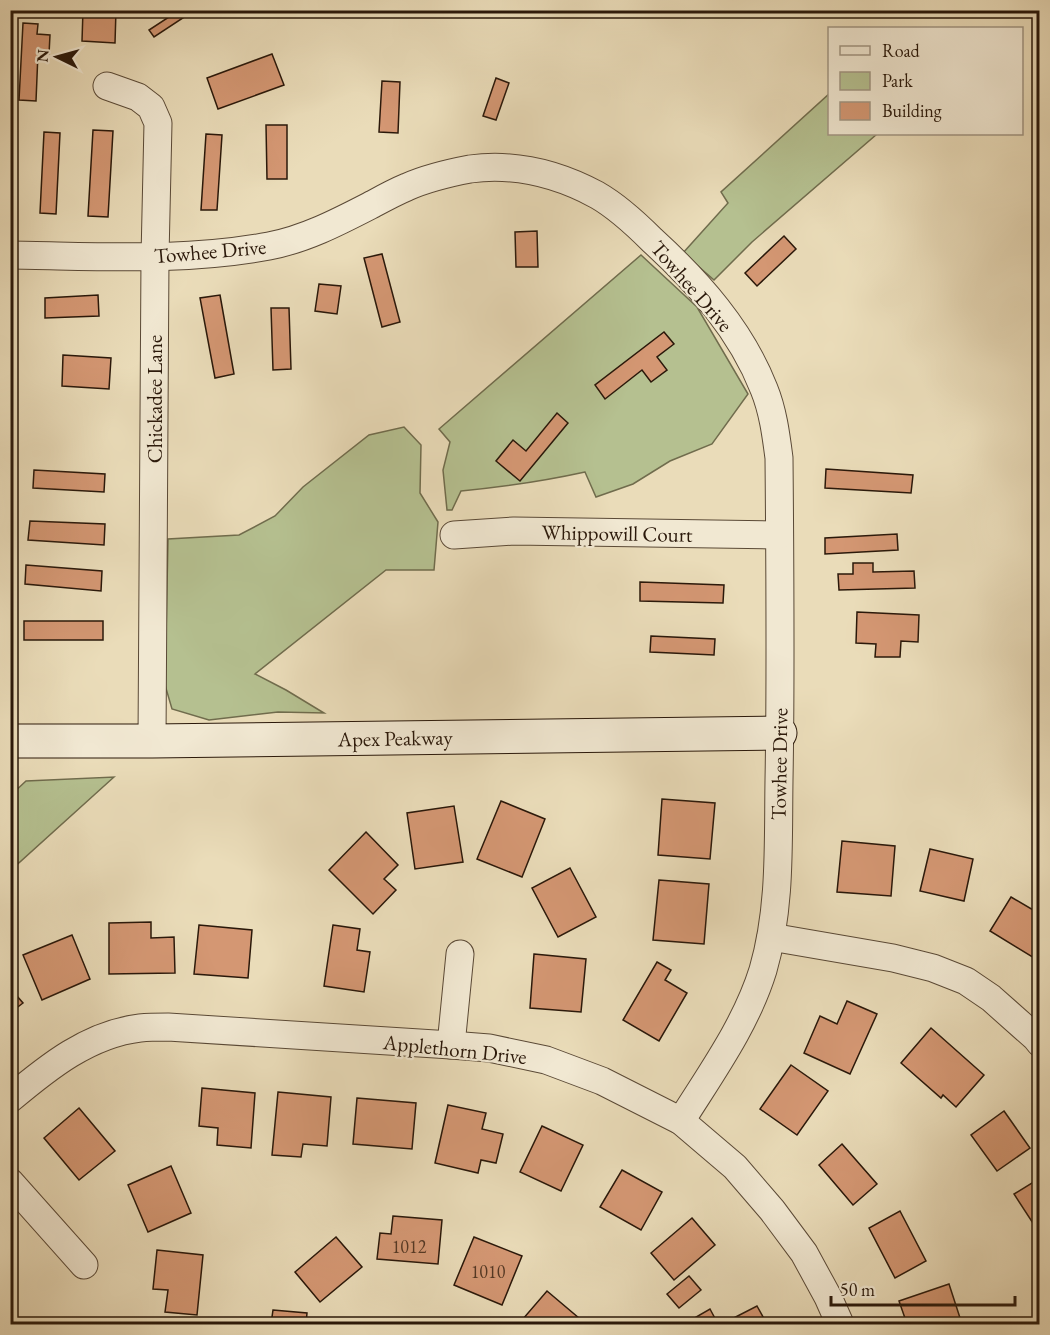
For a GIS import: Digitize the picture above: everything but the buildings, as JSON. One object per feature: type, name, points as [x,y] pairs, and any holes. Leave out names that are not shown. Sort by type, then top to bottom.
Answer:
[{"type":"main road","name":"Apex Peakway","points":[[10,741],[780,733]]},
{"type":"street","name":"Chickadee Lane","points":[[107,86],[138,98],[151,107],[158,123],[152,741]]},
{"type":"street","name":"Towhee Drive","points":[[10,255],[155,257],[225,253],[272,246],[319,231],[406,187],[436,176],[496,167],[525,169],[560,178],[598,196],[623,212],[681,266],[725,318],[746,351],[765,390],[774,424],[779,458],[780,733],[777,887],[771,937],[762,971],[747,1009],[724,1052],[681,1121]]},
{"type":"street","name":"Whippowill Court","points":[[454,534],[514,531],[779,535]]},
{"type":"street","points":[[771,937],[893,957],[933,968],[966,981],[991,998],[1038,1039]]},
{"type":"street","points":[[451,1045],[460,954]]},
{"type":"street","name":"Applethorn Drive","points":[[10,1099],[39,1074],[71,1052],[118,1032],[139,1028],[179,1027],[451,1045],[489,1048],[546,1060],[603,1081],[681,1121],[735,1167],[772,1210],[804,1253],[840,1324]]},
{"type":"street","points":[[10,1182],[84,1265]]},
{"type":"green space","points":[[828,95],[828,135],[876,135],[752,242],[714,280],[683,253],[728,203],[721,192]]},
{"type":"green space","points":[[641,255],[697,307],[748,394],[712,444],[670,461],[633,484],[596,497],[585,472],[461,491],[452,510],[447,510],[443,470],[450,442],[439,429]]},
{"type":"green space","points":[[404,427],[421,445],[420,493],[438,522],[434,570],[386,570],[255,674],[324,713],[278,712],[209,720],[172,709],[165,685],[168,539],[239,535],[275,516],[303,487],[369,435]]},
{"type":"green space","points":[[114,777],[11,870],[11,795],[26,781]]}]
